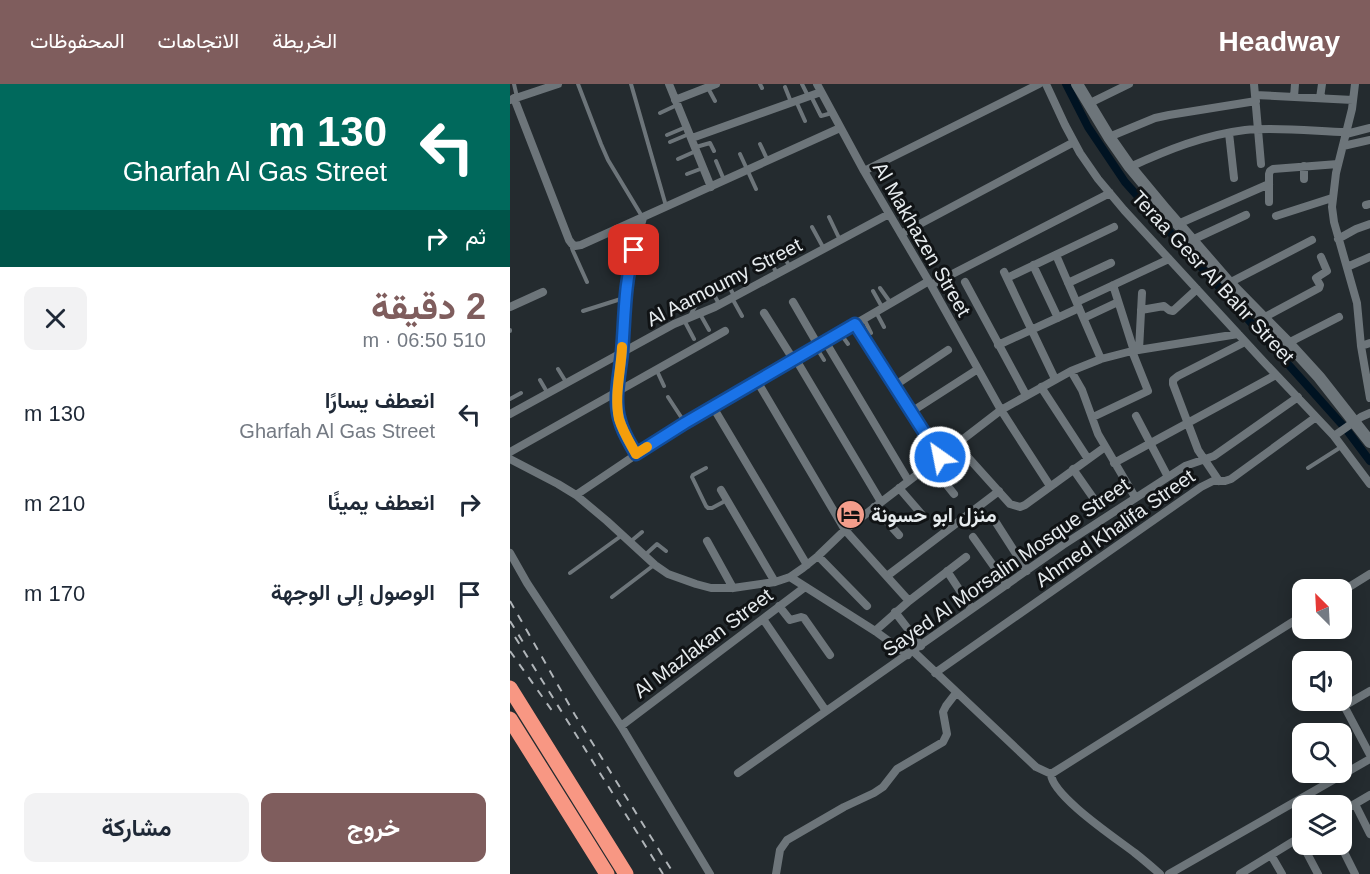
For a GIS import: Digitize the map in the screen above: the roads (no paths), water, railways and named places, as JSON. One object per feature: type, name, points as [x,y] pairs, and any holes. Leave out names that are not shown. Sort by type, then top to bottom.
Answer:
[{"type":"highway","points":[[510,688],[626,874]]},
{"type":"highway","points":[[510,719],[607,874]]},
{"type":"street","points":[[558,84],[537,87],[514,98],[569,240],[578,246],[840,129]]},
{"type":"street","points":[[669,84],[711,187]]},
{"type":"street","points":[[864,171],[1039,84]]},
{"type":"street","name":"Teraa Gesr Al Bahr Street","points":[[1046,84],[1074,142],[1098,179],[1245,342],[1316,417],[1336,434],[1342,447],[1370,484]]},
{"type":"street","name":"Teraa Gesr Al Bahr Street","points":[[1077,84],[1109,137],[1130,166],[1229,284],[1288,343],[1318,377],[1370,442]]},
{"type":"street","points":[[1088,104],[1129,84]]},
{"type":"street","points":[[1254,84],[1261,164]]},
{"type":"street","points":[[1294,97],[1295,84]]},
{"type":"street","points":[[1320,98],[1322,84]]},
{"type":"street","points":[[1355,84],[1332,198],[1334,222],[1365,344],[1370,399]]},
{"type":"street","points":[[676,102],[708,86]]},
{"type":"street","points":[[690,133],[810,96],[819,88]]},
{"type":"street","name":"Al Makhazen Street","points":[[819,88],[840,129],[1001,410],[1050,486]]},
{"type":"street","points":[[1109,137],[1155,118],[1256,98],[1353,100]]},
{"type":"street","points":[[1130,166],[1195,141],[1229,133],[1258,129],[1346,133],[1370,128]]},
{"type":"street","points":[[1229,133],[1234,178]]},
{"type":"street","points":[[1343,146],[1370,140]]},
{"type":"street","points":[[901,234],[1074,142]]},
{"type":"street","points":[[1269,202],[1269,174],[1273,169],[1338,164]]},
{"type":"street","points":[[1304,166],[1304,179]]},
{"type":"street","points":[[1178,224],[1269,184]]},
{"type":"street","points":[[576,495],[685,423],[891,303],[1110,193]]},
{"type":"street","points":[[1276,216],[1332,198]]},
{"type":"street","name":"Al Aamoumy Street","points":[[510,414],[622,352],[790,268],[889,214]]},
{"type":"street","points":[[1192,240],[1246,215]]},
{"type":"street","points":[[636,454],[620,421],[617,392],[629,267],[643,218]]},
{"type":"street","points":[[1338,239],[1370,224]]},
{"type":"street","points":[[1055,379],[1006,275],[1056,255],[1114,227]]},
{"type":"street","points":[[1229,284],[1312,240]]},
{"type":"street","points":[[1056,255],[1101,358]]},
{"type":"street","points":[[1347,267],[1370,256]]},
{"type":"street","points":[[1263,318],[1319,288],[1320,285],[1316,278],[1327,271],[1321,257]]},
{"type":"street","points":[[998,345],[1058,318],[1113,285],[1169,260]]},
{"type":"street","points":[[1068,283],[1111,263]]},
{"type":"street","points":[[1033,265],[1058,318]]},
{"type":"street","points":[[965,282],[1026,395]]},
{"type":"street","points":[[1093,417],[1148,390],[1113,285]]},
{"type":"street","points":[[1141,310],[1164,306],[1173,311],[1197,289]]},
{"type":"street","points":[[510,307],[543,292]]},
{"type":"street","points":[[1135,350],[1142,293]]},
{"type":"street","points":[[792,302],[908,480]]},
{"type":"street","points":[[1084,318],[1118,302]]},
{"type":"street","points":[[764,313],[794,359],[877,504],[898,535]]},
{"type":"street","points":[[1288,343],[1339,317]]},
{"type":"street","points":[[855,324],[940,457]]},
{"type":"street","points":[[510,452],[725,331]]},
{"type":"street","name":"Al Mazlakan Street","points":[[510,459],[576,495],[668,574],[711,588],[733,588],[775,582],[790,577],[807,565],[877,504],[1001,410],[1055,379],[1101,358],[1135,350],[1238,334]]},
{"type":"street","points":[[1219,481],[1191,437],[1173,380],[1245,342]]},
{"type":"street","points":[[894,386],[948,350]]},
{"type":"street","points":[[911,412],[978,369]]},
{"type":"street","points":[[1071,371],[1082,390],[1098,434],[1135,497]]},
{"type":"street","points":[[1114,463],[1276,375]]},
{"type":"street","points":[[757,381],[845,530],[909,601]]},
{"type":"street","points":[[1041,387],[1088,459]]},
{"type":"street","name":"Sayed Al Morsalin Mosque Street","points":[[738,773],[1135,497],[1191,463],[1214,456],[1298,397]]},
{"type":"street","points":[[713,407],[807,565]]},
{"type":"street","points":[[1336,434],[1370,413]]},
{"type":"street","points":[[1136,416],[1168,477]]},
{"type":"street","name":"Ahmed Khalifa Street","points":[[935,673],[1201,487],[1213,481],[1231,479],[1316,417]]},
{"type":"street","points":[[956,444],[1010,504],[1020,507],[1105,447]]},
{"type":"street","points":[[930,464],[954,494]]},
{"type":"street","points":[[1073,469],[1094,499]]},
{"type":"street","points":[[899,488],[924,517]]},
{"type":"street","points":[[721,490],[775,582]]},
{"type":"street","points":[[887,576],[999,490]]},
{"type":"street","points":[[994,521],[1027,571]]},
{"type":"street","points":[[973,537],[1007,585]]},
{"type":"street","points":[[707,541],[733,588]]},
{"type":"street","points":[[510,553],[527,583],[621,726],[710,874]]},
{"type":"street","points":[[818,556],[867,606]]},
{"type":"street","points":[[875,631],[895,612],[966,557]]},
{"type":"street","points":[[947,572],[972,609]]},
{"type":"street","points":[[1352,585],[1370,574]]},
{"type":"street","points":[[790,577],[875,631],[914,650]]},
{"type":"street","name":"Al Mazlakan Street","points":[[621,726],[805,587]]},
{"type":"street","points":[[779,606],[790,620],[801,616],[804,618],[830,655]]},
{"type":"street","points":[[895,612],[914,650],[935,673],[1036,767],[1051,774]]},
{"type":"street","points":[[763,619],[826,711]]},
{"type":"street","points":[[1051,774],[1292,622]]},
{"type":"street","points":[[1352,699],[1370,691]]},
{"type":"street","points":[[776,874],[780,850],[787,840],[879,790],[897,769],[945,740],[947,730],[944,712],[946,705],[956,693]]},
{"type":"street","points":[[1168,874],[1370,757],[1347,711]]},
{"type":"street","points":[[1051,774],[1050,777],[1054,784],[1086,817],[1160,874]]},
{"type":"street","points":[[1352,806],[1370,795]]},
{"type":"street","points":[[1355,804],[1370,834]]},
{"type":"street","points":[[1240,874],[1292,842]]},
{"type":"street","points":[[1271,855],[1282,874]]},
{"type":"street","points":[[1309,855],[1318,874]]},
{"type":"street","points":[[1346,855],[1355,874]]},
{"type":"lane","points":[[514,84],[514,98]]},
{"type":"lane","points":[[578,84],[608,159],[643,218]]},
{"type":"lane","points":[[631,84],[666,207]]},
{"type":"lane","points":[[802,84],[822,117],[832,113]]},
{"type":"lane","points":[[708,86],[715,101]]},
{"type":"lane","points":[[785,87],[805,121]]},
{"type":"lane","points":[[660,113],[676,102]]},
{"type":"lane","points":[[668,135],[690,133]]},
{"type":"lane","points":[[670,142],[690,133]]},
{"type":"lane","points":[[678,159],[710,143],[714,151]]},
{"type":"lane","points":[[760,144],[768,162]]},
{"type":"lane","points":[[740,154],[756,189]]},
{"type":"lane","points":[[716,161],[725,181]]},
{"type":"lane","points":[[687,174],[704,167]]},
{"type":"lane","points":[[829,217],[841,240]]},
{"type":"lane","points":[[812,227],[824,249]]},
{"type":"lane","points":[[578,246],[572,249],[587,282]]},
{"type":"lane","points":[[782,254],[790,268]]},
{"type":"lane","points":[[771,262],[777,274]]},
{"type":"lane","points":[[727,282],[742,316]]},
{"type":"lane","points":[[880,288],[891,303]]},
{"type":"lane","points":[[711,289],[719,304]]},
{"type":"lane","points":[[873,291],[884,327]]},
{"type":"lane","points":[[583,311],[625,298]]},
{"type":"lane","points":[[694,339],[687,318],[698,301]]},
{"type":"lane","points":[[699,314],[709,330]]},
{"type":"lane","points":[[864,319],[871,333]]},
{"type":"lane","points":[[840,333],[848,344]]},
{"type":"lane","points":[[819,344],[824,360]]},
{"type":"lane","points":[[558,369],[567,382]]},
{"type":"lane","points":[[657,370],[664,386]]},
{"type":"lane","points":[[540,380],[548,393]]},
{"type":"lane","points":[[510,399],[521,393]]},
{"type":"lane","points":[[668,397],[685,423]]},
{"type":"lane","points":[[1308,468],[1342,447]]},
{"type":"lane","points":[[706,468],[692,477],[706,506],[712,508],[727,500]]},
{"type":"lane","points":[[630,543],[642,532]]},
{"type":"lane","points":[[570,573],[621,535]]},
{"type":"lane","points":[[645,556],[657,544],[666,551]]},
{"type":"lane","points":[[612,597],[655,565]]},
{"type":"waterway","points":[[1066,84],[1088,127],[1125,182],[1346,429],[1370,461]]},
{"type":"railway","points":[[510,601],[575,715],[674,874]]},
{"type":"railway","points":[[510,621],[523,642]]},
{"type":"railway","points":[[515,637],[663,874]]},
{"type":"railway","points":[[510,651],[553,712]]},
{"type":"place","name":"منزل ابو حسونة","points":[[850,515]]}]
